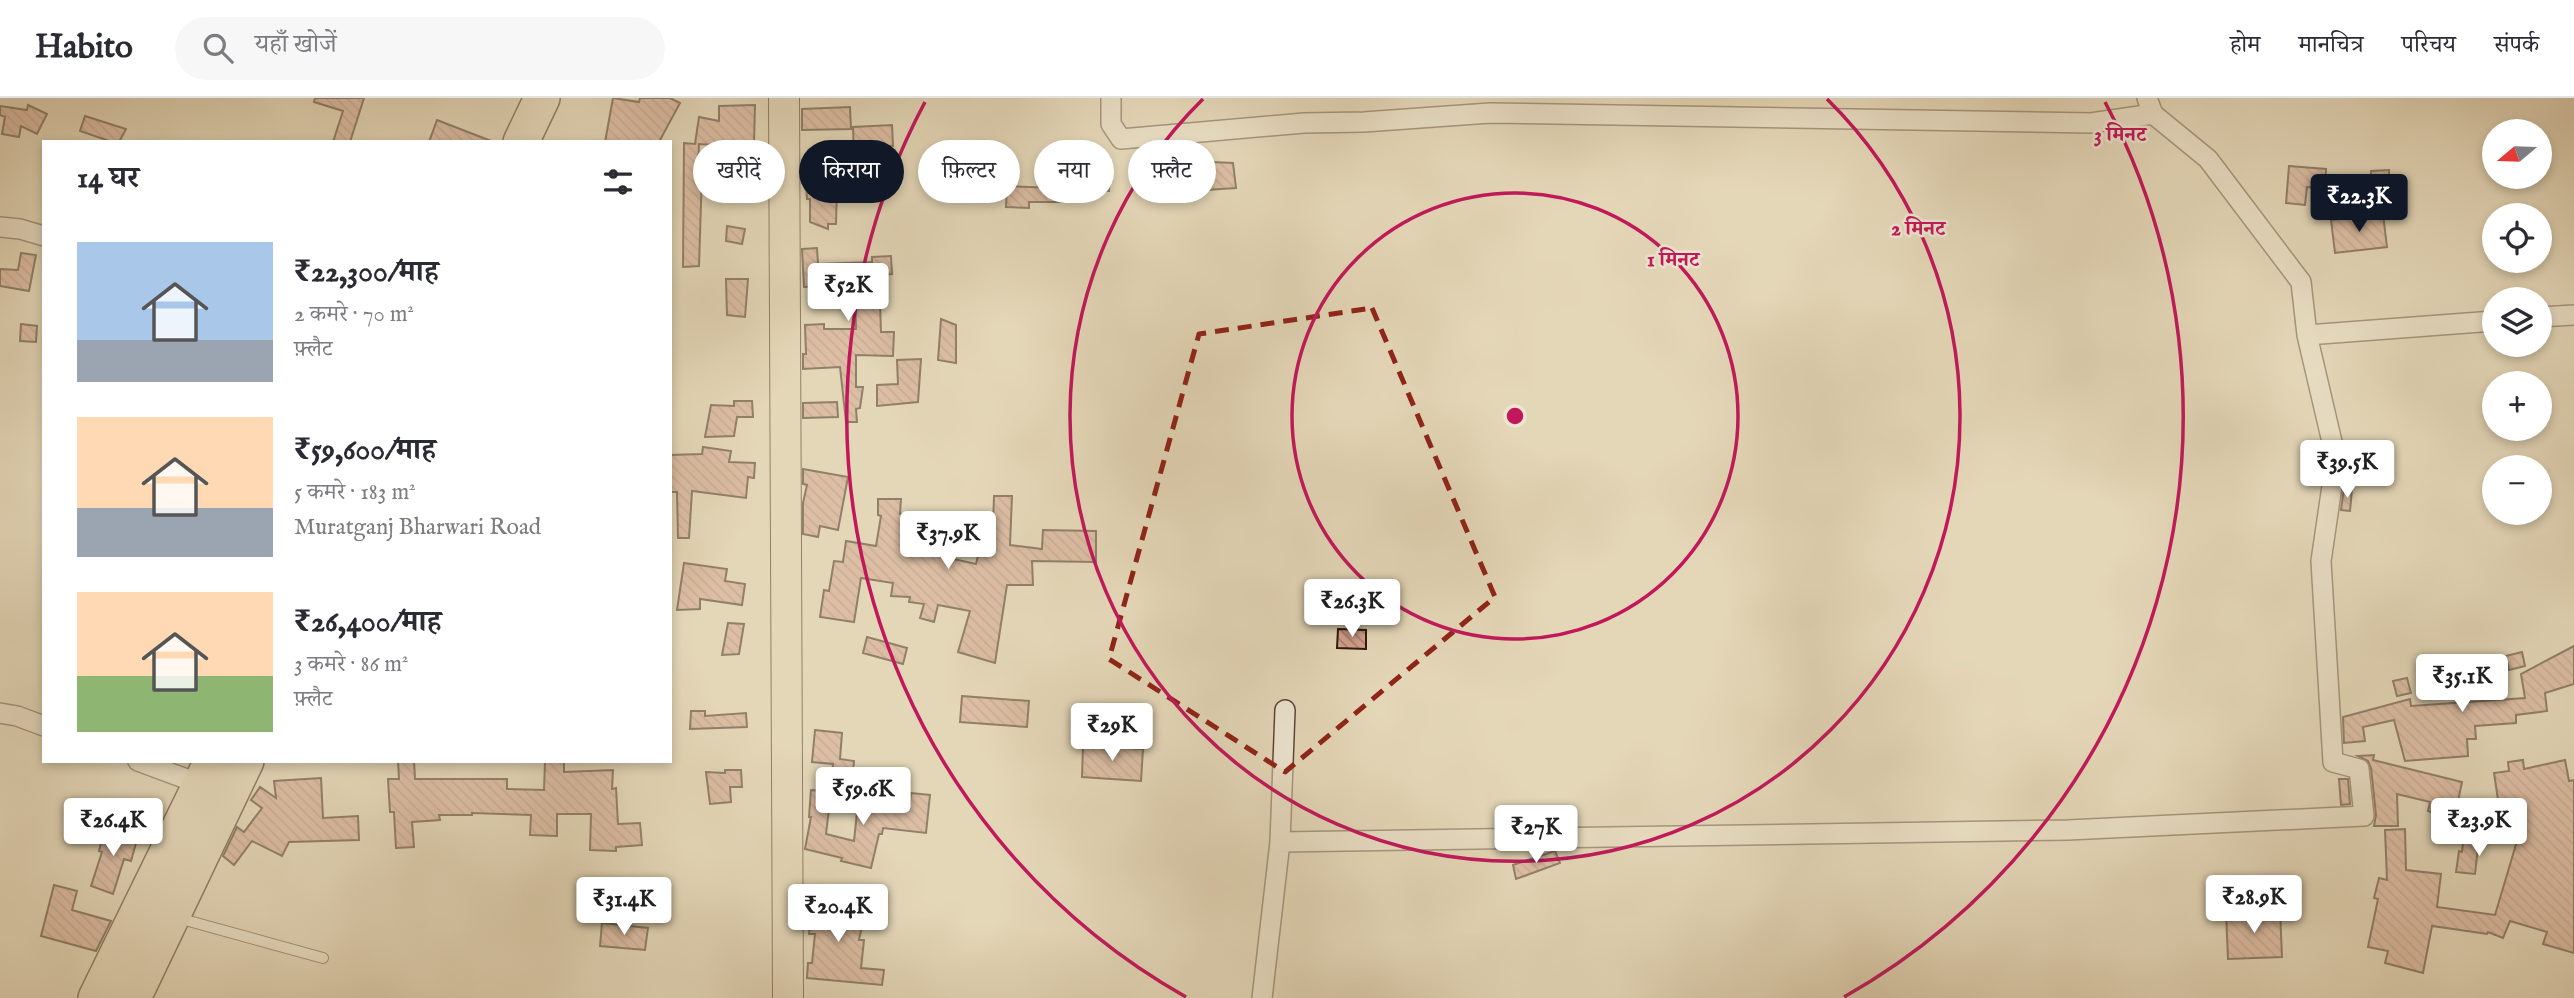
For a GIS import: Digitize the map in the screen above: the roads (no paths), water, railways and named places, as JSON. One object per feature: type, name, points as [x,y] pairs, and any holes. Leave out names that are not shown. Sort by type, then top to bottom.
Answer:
[{"type":"highway","points":[[522,140],[542,98]]},
{"type":"highway","points":[[545,140],[565,98]]},
{"type":"highway","points":[[96,998],[155,912],[245,763]]},
{"type":"highway","points":[[133,998],[155,912],[206,773]]},
{"type":"main road","points":[[784,98],[788,998]]},
{"type":"street","points":[[1111,98],[1111,124],[1121,139],[1304,123],[1364,122],[1490,113],[2091,123],[2150,106],[2208,159],[2301,282],[2307,335],[2336,459],[2321,561],[2333,762],[2359,769],[2364,816],[2068,830],[1280,842]]},
{"type":"street","points":[[0,227],[42,235]]},
{"type":"street","points":[[2552,316],[2574,315]]},
{"type":"street","points":[[2307,335],[2482,322]]},
{"type":"street","points":[[1262,998],[1280,842],[1285,710]]},
{"type":"street","points":[[0,713],[42,725]]},
{"type":"street","points":[[149,763],[206,773]]},
{"type":"lane","points":[[155,912],[323,958]]}]
